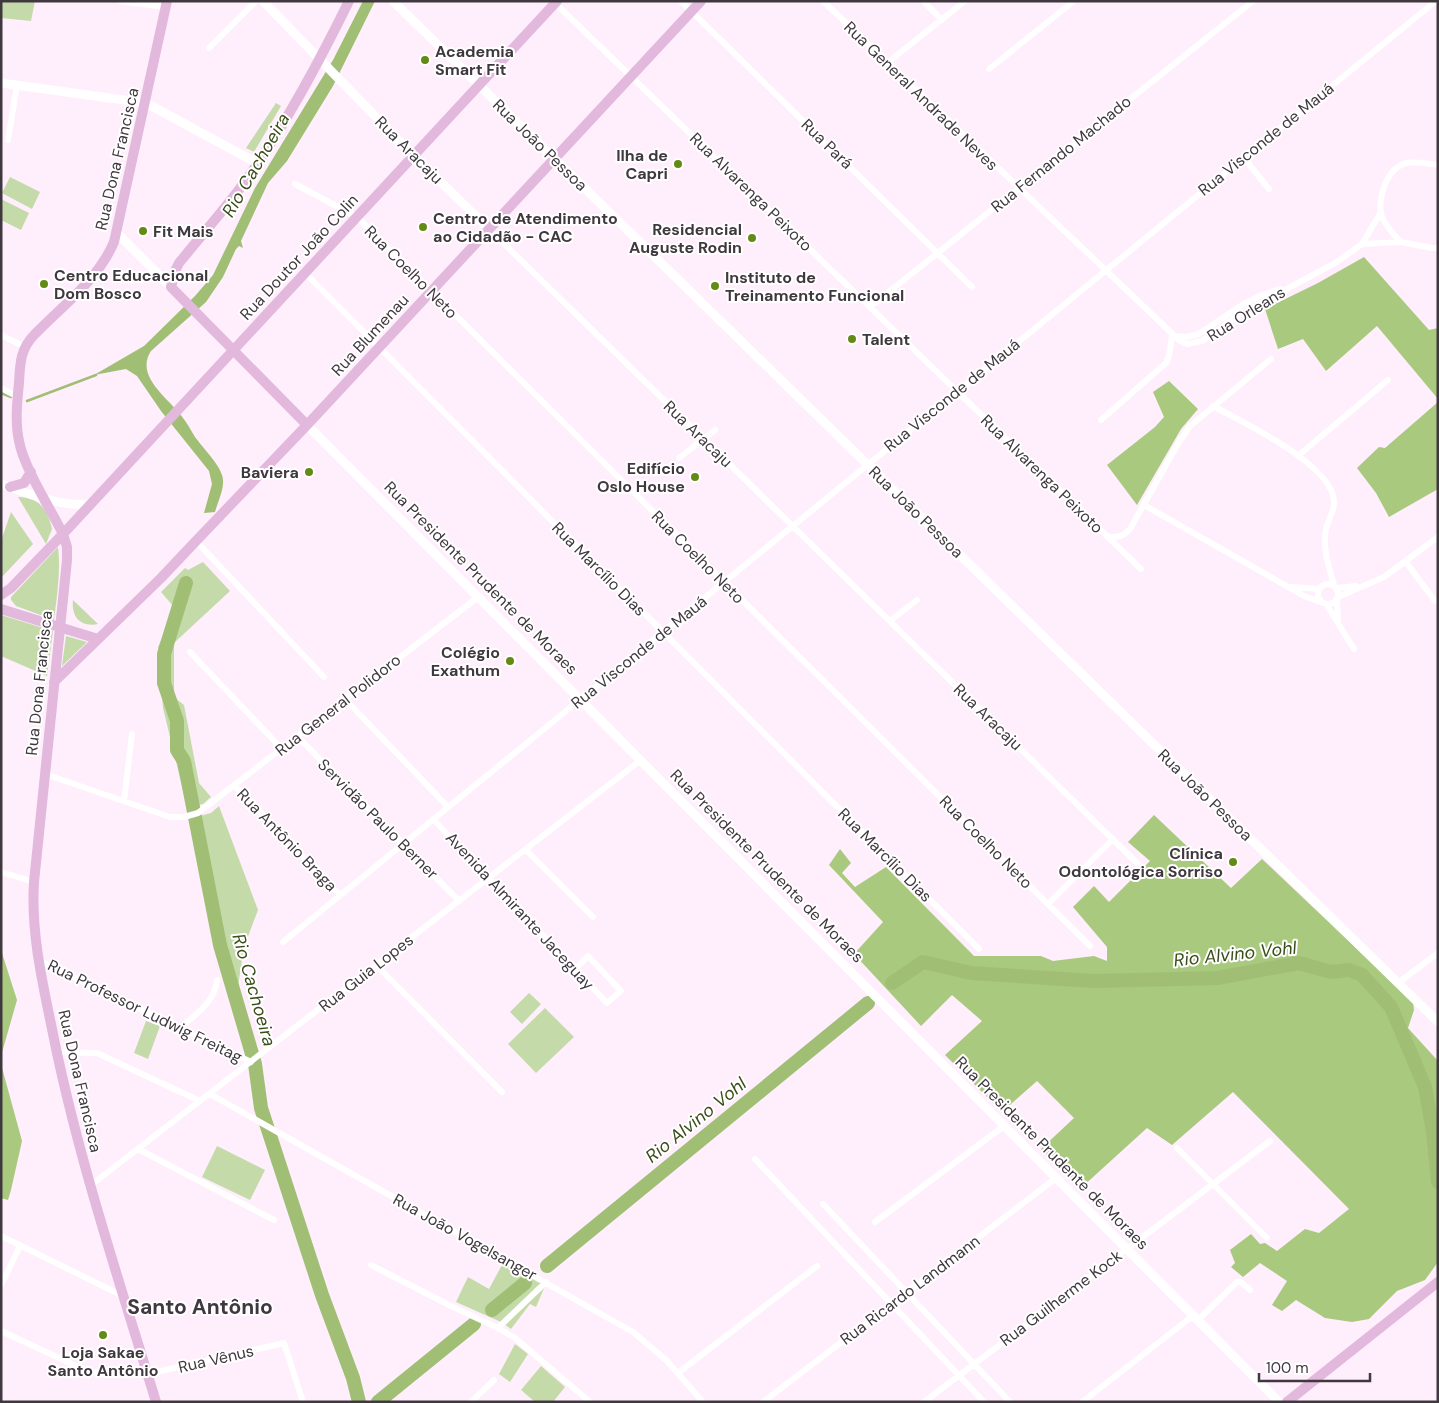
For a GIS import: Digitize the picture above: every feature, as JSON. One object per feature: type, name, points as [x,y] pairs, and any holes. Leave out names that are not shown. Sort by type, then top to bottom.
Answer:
[{"type":"main road","points":[[171,287],[175,271],[180,263],[228,204],[257,164],[324,64],[350,1]]},
{"type":"main road","name":"Rua Blumenau","points":[[54,682],[196,542],[701,1]]},
{"type":"main road","name":"Rua Doutor João Colin","points":[[1,595],[11,588],[63,534],[556,2]]},
{"type":"main road","name":"Rua Dona Francisca","points":[[156,1402],[71,1113],[56,1052],[38,960],[33,913],[34,882],[67,560],[63,534],[31,472],[19,441],[18,397],[20,360],[25,347],[33,336],[100,268],[111,250],[118,233],[166,4]]},
{"type":"main road","name":"Rua Presidente Prudente de Moraes","points":[[171,287],[307,425]]},
{"type":"main road","points":[[6,486],[24,483],[31,472]]},
{"type":"main road","points":[[11,588],[5,599],[3,609],[98,639]]},
{"type":"main road","points":[[1287,1402],[1438,1282]]},
{"type":"street","points":[[120,1],[166,4]]},
{"type":"street","points":[[209,48],[256,1]]},
{"type":"street","name":"Rua Aracaju","points":[[264,1],[414,156],[1137,863]]},
{"type":"street","name":"Rua Pará","points":[[681,1],[972,287]]},
{"type":"street","name":"Rua General Andrade Neves","points":[[823,1],[1172,336]]},
{"type":"street","points":[[923,1],[942,20]]},
{"type":"street","points":[[887,63],[965,1]]},
{"type":"street","points":[[989,69],[1074,1]]},
{"type":"street","name":"Rua Fernando Machado","points":[[870,307],[1253,1]]},
{"type":"street","name":"Rua Visconde de Mauá","points":[[283,942],[1436,1]]},
{"type":"street","name":"Rua João Pessoa","points":[[395,2],[1438,1022]]},
{"type":"street","name":"Rua Alvarenga Peixoto","points":[[556,2],[1141,569]]},
{"type":"street","points":[[1,83],[146,103],[257,164]]},
{"type":"street","points":[[8,140],[17,85]]},
{"type":"street","points":[[1244,158],[1269,189]]},
{"type":"street","points":[[1401,242],[1383,220],[1381,212],[1385,183],[1389,174],[1397,167],[1413,163],[1438,165]]},
{"type":"street","name":"Rua Coelho Neto","points":[[295,184],[356,217],[1090,946]]},
{"type":"street","name":"Rua Orleans","points":[[1172,336],[1186,344],[1202,341],[1237,316],[1328,267],[1362,244],[1381,212]]},
{"type":"street","points":[[118,233],[171,287]]},
{"type":"street","points":[[1362,244],[1401,242],[1438,248]]},
{"type":"street","name":"Rua Marcílio Dias","points":[[305,273],[979,949]]},
{"type":"street","points":[[1,335],[25,347]]},
{"type":"street","points":[[1102,420],[1166,363],[1172,336]]},
{"type":"street","points":[[1108,537],[1120,537],[1130,529],[1184,432],[1198,418],[1271,359]]},
{"type":"street","points":[[1299,455],[1388,380]]},
{"type":"street","points":[[1,388],[18,397]]},
{"type":"street","points":[[1213,406],[1299,455],[1329,486],[1333,496],[1333,510],[1326,528],[1325,541],[1328,563],[1338,598],[1339,627]]},
{"type":"street","name":"Rua Presidente Prudente de Moraes","points":[[307,425],[1279,1402]]},
{"type":"street","points":[[679,458],[715,430]]},
{"type":"street","points":[[6,486],[67,505],[91,504]]},
{"type":"street","points":[[1144,505],[1304,596],[1324,603],[1332,603],[1338,598],[1384,576],[1406,562],[1438,537]]},
{"type":"street","points":[[196,542],[324,677]]},
{"type":"street","points":[[1406,562],[1435,601]]},
{"type":"street","points":[[1328,563],[1318,595],[1354,649]]},
{"type":"street","points":[[1290,587],[1362,586]]},
{"type":"street","name":"Rua General Polidoro","points":[[124,801],[170,817],[195,814],[235,786],[478,597]]},
{"type":"street","points":[[890,621],[917,600]]},
{"type":"street","points":[[190,652],[282,749]]},
{"type":"street","name":"Avenida Almirante Jaceguay","points":[[346,700],[448,807]]},
{"type":"street","points":[[45,774],[124,801],[132,734]]},
{"type":"street","name":"Servidão Paulo Berner","points":[[298,737],[459,901]]},
{"type":"street","name":"Rua Guia Lopes","points":[[91,1185],[641,760]]},
{"type":"street","name":"Rua Antônio Braga","points":[[235,786],[340,895]]},
{"type":"street","name":"Avenida Almirante Jaceguay","points":[[433,819],[607,1003],[621,990],[588,956],[574,968]]},
{"type":"street","points":[[1048,904],[1113,839]]},
{"type":"street","points":[[526,850],[593,917]]},
{"type":"street","points":[[1,872],[34,882]]},
{"type":"street","points":[[1398,983],[1438,953]]},
{"type":"street","name":"Rua Professor Ludwig Freitag","points":[[38,960],[180,1028],[254,1060]]},
{"type":"street","points":[[376,965],[502,1092]]},
{"type":"street","points":[[180,1028],[211,1000],[216,990],[217,980]]},
{"type":"street","points":[[56,1052],[97,1053],[200,1101]]},
{"type":"street","name":"Rua João Vogelsanger","points":[[210,1094],[634,1332],[678,1373],[703,1402]]},
{"type":"street","points":[[875,1222],[1004,1126]]},
{"type":"street","name":"Rua Guilherme Kock","points":[[924,1402],[1270,1140]]},
{"type":"street","points":[[1177,1148],[1267,1238]]},
{"type":"street","points":[[138,1149],[274,1220]]},
{"type":"street","points":[[755,1160],[984,1402]]},
{"type":"street","name":"Rua Ricardo Landmann","points":[[763,1402],[1056,1178]]},
{"type":"street","points":[[823,1204],[1010,1402]]},
{"type":"street","points":[[1,1236],[124,1296]]},
{"type":"street","points":[[1,1285],[20,1246]]},
{"type":"street","points":[[372,1265],[515,1338],[590,1402]]},
{"type":"street","points":[[678,1373],[817,1266]]},
{"type":"street","points":[[498,1328],[546,1282]]},
{"type":"street","points":[[1082,1402],[1196,1318],[1237,1282],[1241,1282],[1250,1290]]},
{"type":"street","name":"Rua Vênus","points":[[1,1331],[87,1371],[110,1375],[148,1374],[284,1343],[303,1402]]},
{"type":"street","points":[[471,1402],[494,1380]]},
{"type":"shaded area","points":[[1,1],[35,1],[31,21],[1,18]]},
{"type":"shaded area","points":[[363,1],[375,1],[333,86],[287,161],[268,183],[241,241],[243,248],[239,246],[236,249],[223,277],[206,302],[151,351],[147,361],[150,379],[185,420],[195,437],[218,466],[222,475],[222,489],[215,512],[204,513],[212,484],[209,471],[161,411],[137,376],[126,369],[94,375],[144,346],[195,296],[213,275],[255,188],[333,60]]},
{"type":"shaded area","points":[[276,103],[281,106],[254,152],[246,148]]},
{"type":"shaded area","points":[[10,177],[40,192],[32,209],[2,193]]},
{"type":"shaded area","points":[[1,199],[29,213],[21,230],[1,220]]},
{"type":"shaded area","points":[[1364,257],[1429,330],[1438,328],[1438,399],[1377,326],[1326,371],[1303,339],[1278,349],[1265,309],[1318,283]]},
{"type":"shaded area","points":[[1169,381],[1198,409],[1181,429],[1137,505],[1107,465],[1155,427],[1164,417],[1153,392]]},
{"type":"shaded area","points":[[1438,402],[1438,489],[1389,517],[1376,493],[1357,468],[1379,447],[1385,448]]},
{"type":"shaded area","points":[[18,497],[32,499],[37,502],[48,516],[52,529],[46,544]]},
{"type":"shaded area","points":[[11,512],[33,544],[1,578],[1,541]]},
{"type":"shaded area","points":[[58,547],[59,574],[54,620],[16,606],[11,597]]},
{"type":"shaded area","points":[[203,562],[230,591],[174,643],[174,697],[184,705],[199,783],[211,797],[203,804],[187,807],[163,708],[158,647],[174,607],[161,592],[185,568],[188,570]]},
{"type":"shaded area","points":[[73,600],[98,624],[86,624],[78,620],[75,616]]},
{"type":"shaded area","points":[[1,615],[53,631],[47,676],[1,656]]},
{"type":"shaded area","points":[[66,636],[87,642],[62,666]]},
{"type":"shaded area","points":[[219,806],[258,910],[244,947],[237,993],[227,957],[228,953],[217,927],[216,899],[212,894],[212,886],[207,883],[202,873],[205,861],[203,846],[205,842],[199,825],[200,816],[211,813]]},
{"type":"shaded area","points":[[1154,815],[1231,888],[1262,859],[1413,1002],[1414,1010],[1408,1028],[1438,1061],[1438,1262],[1425,1280],[1397,1291],[1369,1319],[1352,1322],[1325,1318],[1296,1300],[1282,1311],[1272,1305],[1287,1281],[1260,1263],[1243,1277],[1231,1267],[1235,1263],[1230,1250],[1251,1234],[1260,1244],[1265,1243],[1277,1251],[1305,1229],[1319,1233],[1349,1209],[1233,1092],[1172,1145],[1147,1128],[1081,1188],[1041,1149],[1074,1118],[1037,1081],[1002,1112],[945,1055],[982,1021],[952,995],[921,1026],[854,954],[883,922],[829,865],[840,849],[851,863],[842,873],[855,887],[886,867],[974,956],[1041,956],[1053,961],[1094,956],[1107,961],[1107,947],[1073,907],[1094,886],[1109,902],[1150,861],[1128,842]]},
{"type":"shaded area","points":[[1,950],[17,1000],[1,1056]]},
{"type":"shaded area","points":[[529,993],[541,1004],[522,1024],[510,1012]]},
{"type":"shaded area","points":[[545,1008],[574,1037],[536,1073],[508,1044]]},
{"type":"shaded area","points":[[146,1021],[160,1026],[148,1059],[134,1053]]},
{"type":"shaded area","points":[[1,1064],[22,1141],[8,1200],[1,1198]]},
{"type":"shaded area","points":[[217,1146],[265,1170],[250,1200],[202,1177]]},
{"type":"shaded area","points":[[503,1263],[545,1286],[536,1307],[530,1304],[511,1329],[501,1322],[456,1302],[468,1277],[489,1289]]},
{"type":"shaded area","points":[[515,1344],[528,1354],[510,1382],[499,1374]]},
{"type":"shaded area","points":[[541,1366],[565,1387],[553,1402],[535,1402],[521,1390]]},
{"type":"waterway","points":[[27,401],[96,375]]},
{"type":"waterway","points":[[1,393],[11,397]]},
{"type":"waterway","name":"Rio Cachoeira","points":[[186,583],[164,654],[164,683],[177,721],[177,750],[184,761],[220,945],[255,1064],[261,1108],[322,1295],[353,1378],[359,1402]]},
{"type":"waterway","name":"Rio Alvino Vohl","points":[[892,983],[923,962],[971,973],[1094,981],[1217,978],[1299,963],[1331,972],[1349,970],[1362,975],[1391,1007],[1425,1087],[1433,1132],[1438,1182]]},
{"type":"waterway","name":"Rio Alvino Vohl","points":[[547,1266],[868,1003]]},
{"type":"waterway","name":"Rio Alvino Vohl","points":[[492,1310],[525,1283]]},
{"type":"waterway","name":"Rio Alvino Vohl","points":[[378,1402],[474,1324]]},
{"type":"place","name":"Academia Smart Fit","points":[[425,60]]},
{"type":"place","name":"Ilha de Capri","points":[[678,164]]},
{"type":"place","name":"Centro de Atendimento ao Cidadão - CAC","points":[[423,227]]},
{"type":"place","name":"Fit Mais","points":[[143,231]]},
{"type":"place","name":"Residencial Auguste Rodin","points":[[752,238]]},
{"type":"place","name":"Centro Educacional Dom Bosco","points":[[44,284]]},
{"type":"place","name":"Instituto de Treinamento Funcional","points":[[715,286]]},
{"type":"place","name":"Talent","points":[[852,339]]},
{"type":"place","name":"Baviera","points":[[309,472]]},
{"type":"place","name":"Edifício Oslo House","points":[[695,477]]},
{"type":"place","name":"Colégio Exathum","points":[[510,661]]},
{"type":"place","name":"Clínica Odontológica Sorriso","points":[[1233,862]]},
{"type":"place","name":"Loja Sakae Santo Antônio","points":[[103,1335]]},
{"type":"district","name":"Santo Antônio","points":[[200,1307]]}]
